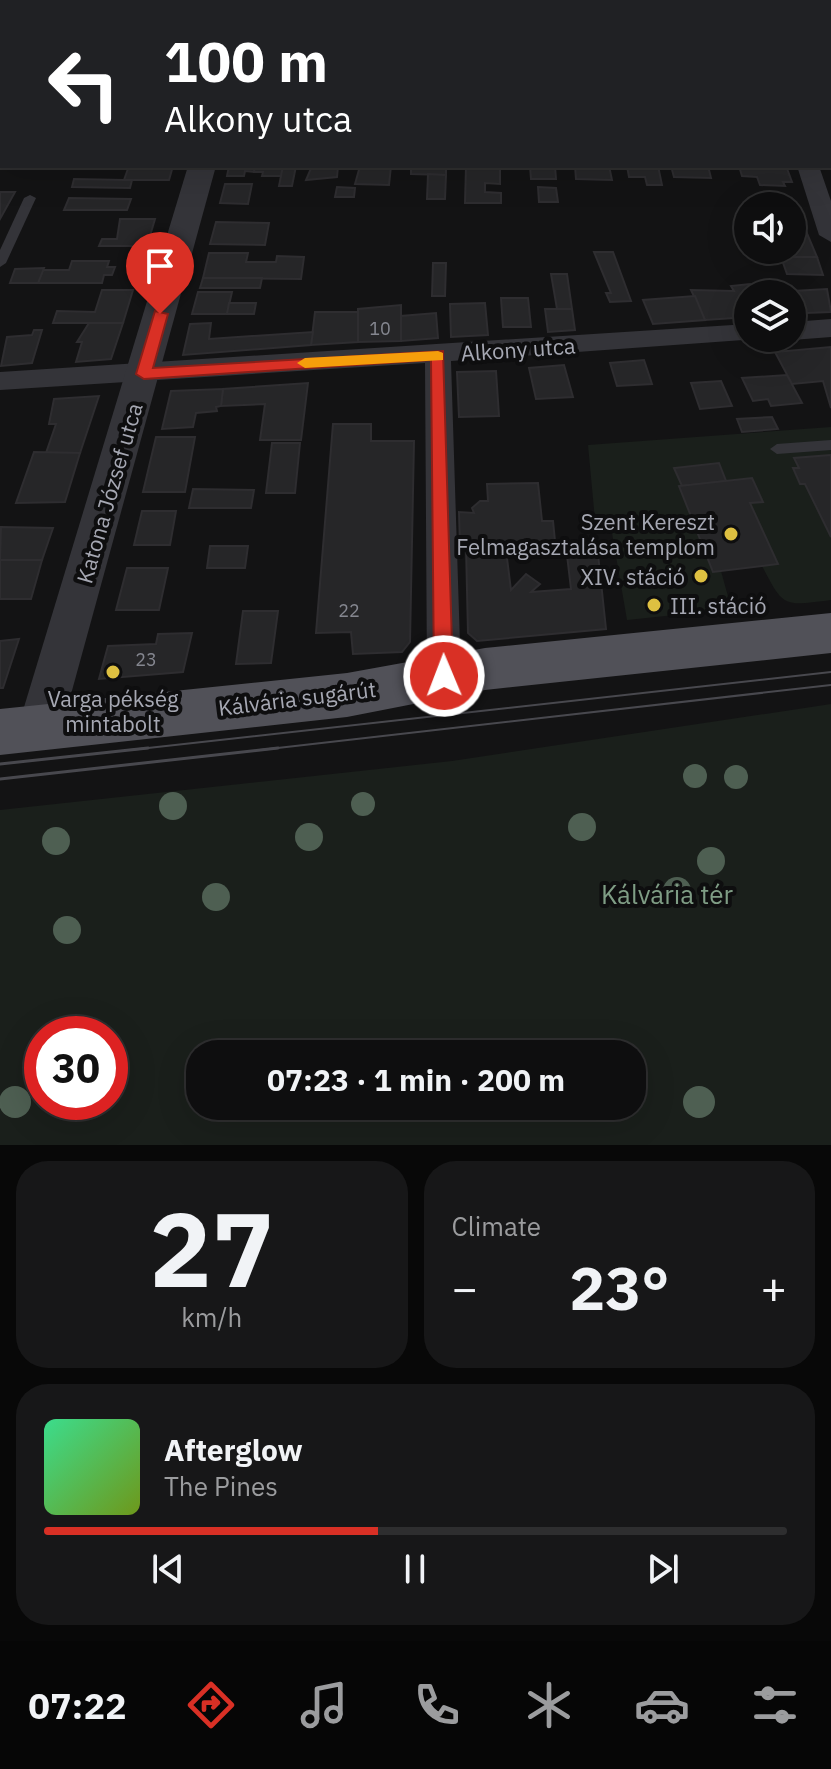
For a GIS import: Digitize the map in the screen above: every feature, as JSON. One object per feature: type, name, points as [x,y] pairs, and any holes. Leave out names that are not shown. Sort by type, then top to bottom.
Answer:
[{"type":"main road","name":"Kálvária sugárút","points":[[20,729],[347,695],[444,676],[831,633]]},
{"type":"street","name":"Katona József utca","points":[[20,729],[144,374],[201,168]]},
{"type":"street","points":[[809,168],[831,235]]},
{"type":"street","points":[[806,330],[831,328]]},
{"type":"street","name":"Alkony utca","points":[[0,381],[734,334]]},
{"type":"street","points":[[438,354],[444,676]]},
{"type":"lane","points":[[0,263],[30,198]]},
{"type":"lane","points":[[777,449],[831,445]]},
{"type":"green space","points":[[831,427],[831,600],[787,601],[775,590],[762,566],[721,571],[729,600],[722,610],[627,620],[611,527],[595,520],[588,445]]},
{"type":"green space","name":"Kálvária tér","points":[[831,704],[831,1145],[0,1145],[0,810],[452,761]]},
{"type":"building","points":[[128,168],[172,168],[169,180],[124,180]]},
{"type":"building","points":[[229,168],[255,168],[254,172],[245,171],[244,176],[227,176]]},
{"type":"building","points":[[255,168],[283,168],[281,176],[262,176],[263,172],[254,172]]},
{"type":"building","points":[[283,168],[296,168],[292,186],[279,186]]},
{"type":"building","points":[[311,168],[338,168],[337,177],[306,180]]},
{"type":"building","points":[[359,168],[391,168],[389,185],[355,184]]},
{"type":"building","points":[[411,168],[446,168],[446,175],[411,174]]},
{"type":"building","points":[[466,168],[500,168],[500,184],[485,183],[485,192],[501,193],[501,203],[465,203]]},
{"type":"building","points":[[530,168],[555,168],[556,179],[531,179]]},
{"type":"building","points":[[575,168],[609,168],[612,180],[576,179]]},
{"type":"building","points":[[627,168],[658,168],[662,185],[647,185],[645,177],[629,177]]},
{"type":"building","points":[[672,168],[708,168],[711,178],[674,177]]},
{"type":"building","points":[[740,168],[787,168],[792,182],[783,182],[785,186],[760,185],[757,177],[742,176]]},
{"type":"building","points":[[428,174],[446,175],[445,199],[427,199]]},
{"type":"building","points":[[74,179],[132,180],[130,188],[72,187]]},
{"type":"building","points":[[225,184],[252,184],[248,204],[220,203]]},
{"type":"building","points":[[337,187],[355,188],[354,197],[335,197]]},
{"type":"building","points":[[538,187],[556,188],[558,202],[539,202]]},
{"type":"building","points":[[0,192],[15,192],[0,219]]},
{"type":"building","points":[[69,198],[131,199],[127,210],[64,210]]},
{"type":"building","points":[[120,219],[155,219],[147,246],[99,246],[102,239],[117,239]]},
{"type":"building","points":[[216,222],[269,223],[265,245],[210,244]]},
{"type":"building","points":[[806,231],[817,257],[806,257]]},
{"type":"building","points":[[594,252],[613,252],[631,301],[610,302],[606,293],[611,293]]},
{"type":"building","points":[[209,253],[248,253],[246,262],[276,262],[277,256],[304,257],[301,279],[203,278]]},
{"type":"building","points":[[806,257],[817,257],[823,275],[787,274],[783,264],[806,264]]},
{"type":"building","points":[[72,261],[109,261],[107,267],[115,267],[112,275],[104,275],[102,283],[38,283],[43,270],[69,270]]},
{"type":"building","points":[[433,263],[446,263],[445,296],[432,296]]},
{"type":"building","points":[[44,268],[38,283],[10,283],[15,269]]},
{"type":"building","points":[[551,274],[567,274],[572,309],[557,309]]},
{"type":"building","points":[[203,278],[262,278],[260,288],[200,288]]},
{"type":"building","points":[[827,289],[831,312],[806,313],[806,290]]},
{"type":"building","points":[[102,290],[133,290],[123,323],[53,323],[57,311],[95,312]]},
{"type":"building","points":[[691,290],[734,291],[734,318],[705,320]]},
{"type":"building","points":[[198,292],[232,292],[227,314],[192,314]]},
{"type":"building","points":[[695,296],[705,320],[653,324],[643,300]]},
{"type":"building","points":[[501,298],[528,298],[531,327],[503,327]]},
{"type":"building","points":[[229,303],[256,303],[254,314],[227,314]]},
{"type":"building","points":[[485,303],[488,335],[451,337],[450,304]]},
{"type":"building","points":[[401,305],[401,341],[358,342],[358,309]]},
{"type":"building","points":[[545,309],[572,309],[575,330],[548,332]]},
{"type":"building","points":[[315,312],[358,312],[358,342],[311,345]]},
{"type":"building","points":[[436,313],[438,338],[401,341],[401,316]]},
{"type":"building","points":[[89,323],[123,323],[111,359],[76,362],[82,342],[77,342]]},
{"type":"building","points":[[211,323],[209,339],[313,332],[311,345],[183,355],[190,324]]},
{"type":"building","points":[[34,330],[42,330],[32,363],[1,366],[7,337],[32,335]]},
{"type":"building","points":[[831,347],[831,408],[823,381],[792,384],[775,352],[806,352],[806,349]]},
{"type":"building","points":[[644,360],[652,384],[617,386],[610,363]]},
{"type":"building","points":[[564,365],[573,397],[536,399],[529,368]]},
{"type":"building","points":[[496,371],[499,416],[459,417],[457,372]]},
{"type":"building","points":[[787,375],[802,403],[771,406],[768,399],[753,401],[742,378]]},
{"type":"building","points":[[721,381],[732,406],[700,409],[691,383]]},
{"type":"building","points":[[308,383],[301,440],[260,440],[265,404],[221,406],[223,389]]},
{"type":"building","points":[[223,389],[221,406],[216,407],[217,411],[196,413],[193,427],[162,429],[171,391]]},
{"type":"building","points":[[99,396],[80,453],[46,453],[56,424],[49,424],[54,399]]},
{"type":"building","points":[[772,417],[778,429],[742,432],[737,419]]},
{"type":"building","points":[[333,424],[371,424],[371,441],[414,441],[410,642],[402,652],[353,654],[351,632],[316,633]]},
{"type":"building","points":[[156,437],[195,437],[185,492],[143,492]]},
{"type":"building","points":[[272,443],[300,443],[295,493],[266,493]]},
{"type":"building","points":[[34,452],[80,453],[65,502],[16,503]]},
{"type":"building","points":[[831,455],[831,537],[805,484],[800,484],[793,468],[799,468],[794,458]]},
{"type":"building","points":[[719,463],[726,481],[682,486],[674,468]]},
{"type":"building","name":"Szent Kereszt Felmagasztalása templom","points":[[752,478],[763,502],[750,503],[778,564],[713,572],[679,486]]},
{"type":"building","points":[[538,483],[542,521],[553,521],[555,541],[505,542],[511,590],[526,574],[540,584],[531,592],[571,589],[567,555],[598,554],[606,629],[477,641],[468,633],[466,547],[460,546],[459,512],[474,513],[472,508],[480,501],[488,501],[487,484]]},
{"type":"building","points":[[193,489],[254,490],[251,508],[189,508]]},
{"type":"building","points":[[142,511],[176,511],[170,545],[134,545]]},
{"type":"building","points":[[1,527],[53,528],[42,560],[0,560]]},
{"type":"building","points":[[210,546],[248,546],[245,568],[207,568]]},
{"type":"building","points":[[0,560],[42,560],[31,599],[0,599]]},
{"type":"building","points":[[127,568],[168,568],[159,610],[116,610]]},
{"type":"building","points":[[243,611],[278,611],[271,663],[236,664]]},
{"type":"building","points":[[192,633],[183,672],[99,679],[108,646],[156,644],[158,634]]},
{"type":"building","points":[[19,639],[3,688],[0,688],[0,641]]},
{"type":"tram line","points":[[147,748],[831,672]]},
{"type":"tram line","points":[[260,750],[831,685]]},
{"type":"tram line","points":[[0,764],[147,748]]},
{"type":"tram line","points":[[130,750],[147,748]]},
{"type":"tram line","points":[[0,779],[278,748]]},
{"type":"slow traffic","points":[[305,363],[438,356]]},
{"type":"place","name":"Szent Kereszt Felmagasztalása templom","points":[[731,534]]},
{"type":"place","name":"XIV. stáció","points":[[701,576]]},
{"type":"place","name":"III. stáció","points":[[654,605]]},
{"type":"place","name":"Varga pékség mintabolt","points":[[113,672]]},
{"type":"route","points":[[160,314],[144,374],[438,354],[444,676]]}]
